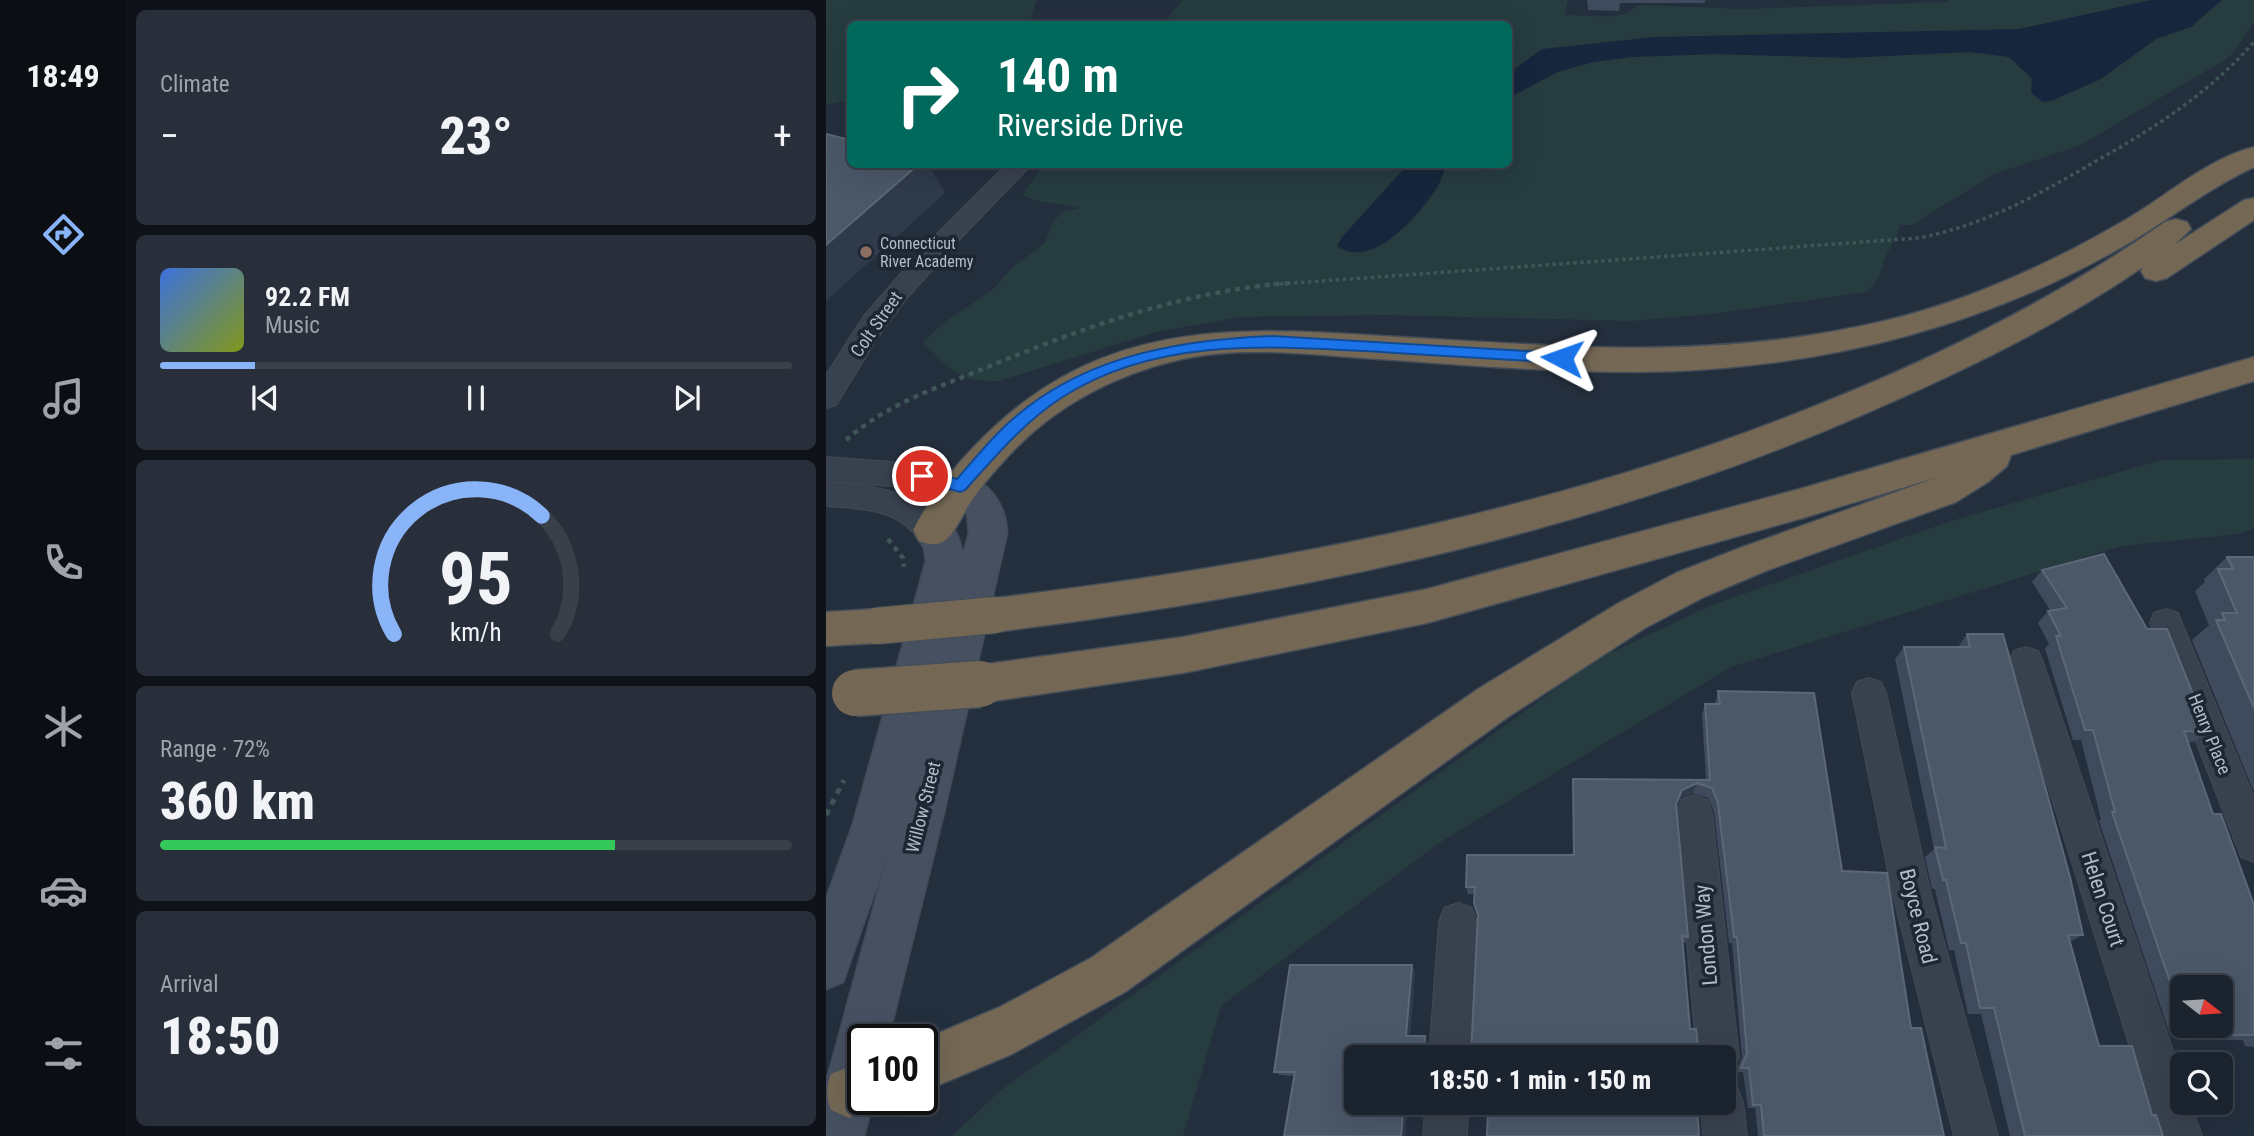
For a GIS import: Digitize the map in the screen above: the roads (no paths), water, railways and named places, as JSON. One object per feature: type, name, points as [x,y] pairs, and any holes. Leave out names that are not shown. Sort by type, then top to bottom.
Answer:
[{"type":"highway","points":[[826,629],[996,615],[1140,596],[1292,571],[1444,538],[1596,499],[1699,465],[1822,419],[1921,376],[2032,321],[2109,276],[2166,236],[2254,158]]},
{"type":"highway","points":[[932,530],[960,486],[1006,434],[1043,403],[1091,375],[1151,355],[1212,343],[1272,341],[1562,358],[1655,360],[1759,354],[1847,340],[1937,317],[2037,279],[2126,232],[2210,178],[2254,158]]},
{"type":"highway","points":[[2032,321],[2078,312],[2113,298],[2254,207]]},
{"type":"highway","points":[[841,694],[979,684],[1172,657],[1403,612],[1613,557],[2254,369]]},
{"type":"highway","points":[[938,1059],[1059,1004],[1108,975],[1493,702],[1631,616],[1690,585],[1754,559],[1943,492],[1975,472],[2006,443]]},
{"type":"main road","name":"Willow Street","points":[[869,1024],[988,533],[985,509],[976,497],[960,486]]},
{"type":"main road","points":[[826,965],[836,907],[876,824],[945,561],[942,543],[932,530]]},
{"type":"street","name":"Colt Street","points":[[826,398],[874,323],[902,287],[1017,168]]},
{"type":"street","points":[[832,459],[960,486]]},
{"type":"street","points":[[826,494],[884,500],[910,512],[932,530]]},
{"type":"street","name":"Henry Place","points":[[2166,623],[2254,844]]},
{"type":"street","name":"Helen Court","points":[[2026,662],[2180,1136]]},
{"type":"street","name":"Boyce Road","points":[[1869,693],[1912,895],[1976,1136]]},
{"type":"street","name":"London Way","points":[[1694,813],[1717,1045]]},
{"type":"street","points":[[836,907],[897,908]]},
{"type":"street","points":[[1451,1045],[1458,922]]},
{"type":"street","points":[[1445,1136],[1446,1115]]},
{"type":"street","points":[[1723,1115],[1725,1136]]},
{"type":"water","points":[[2151,0],[2222,0],[2191,27],[2156,39],[2101,79],[2051,101],[2043,102],[2031,93],[2032,79],[2009,57],[1969,52],[1847,58],[1718,54],[1632,57],[1593,62],[1558,72],[1512,96],[1512,71],[1542,49],[1655,37],[2019,29]]},
{"type":"water","points":[[1404,168],[1446,168],[1428,200],[1393,237],[1379,246],[1350,252],[1337,246]]},
{"type":"place","name":"Connecticut River Academy","points":[[866,252]]}]
